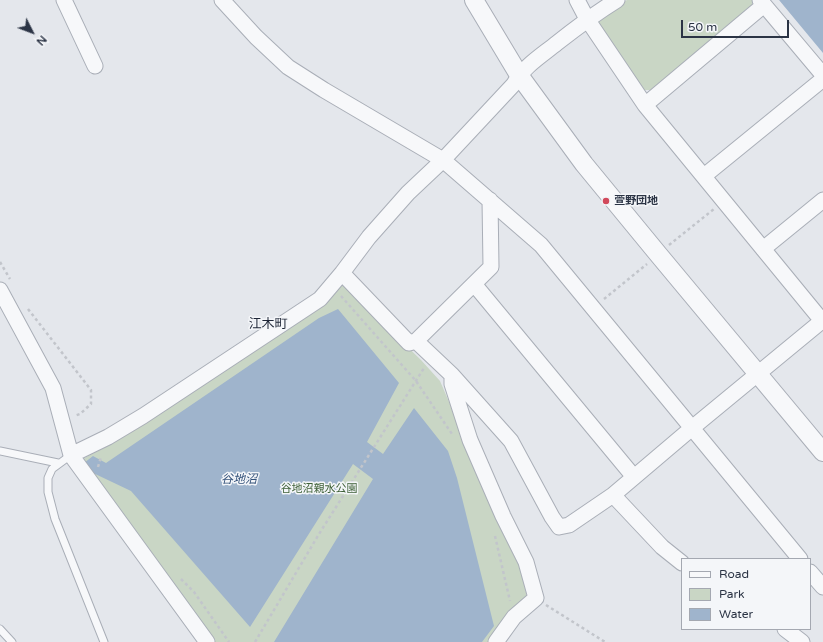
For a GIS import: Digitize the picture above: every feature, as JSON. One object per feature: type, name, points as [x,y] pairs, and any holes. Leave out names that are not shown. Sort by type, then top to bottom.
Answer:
[{"type":"street","points":[[64,0],[95,66]]},
{"type":"street","points":[[222,0],[256,37],[288,67],[324,90],[443,160],[541,245],[799,558]]},
{"type":"street","points":[[474,0],[519,75],[584,164],[823,452]]},
{"type":"street","points":[[416,341],[452,375],[510,441],[559,527],[569,525],[613,495],[758,373],[823,321],[645,105],[587,19],[577,0]]},
{"type":"street","points":[[71,455],[108,437],[143,416],[320,299],[369,237],[398,204],[443,160],[514,84],[519,75],[529,65],[587,19],[618,0]]},
{"type":"street","points":[[645,105],[762,3],[823,75]]},
{"type":"street","points":[[704,176],[823,79]]},
{"type":"street","points":[[342,273],[409,343],[416,341],[491,267],[490,200]]},
{"type":"street","points":[[763,249],[823,200]]},
{"type":"street","points":[[474,284],[634,476]]},
{"type":"street","points":[[5,286],[53,388],[71,455],[207,642]]},
{"type":"street","points":[[452,375],[452,384],[470,440],[503,516],[526,562],[536,598],[514,617],[496,642]]},
{"type":"street","points":[[613,495],[662,547],[681,562]]},
{"type":"street","points":[[811,573],[823,587]]},
{"type":"street","points":[[786,630],[802,642]]},
{"type":"lane","points":[[0,451],[58,463]]},
{"type":"lane","points":[[71,455],[58,463],[52,469],[48,478],[48,492],[55,519],[104,642]]},
{"type":"lane","points":[[0,629],[12,642]]},
{"type":"path","points":[[664,249],[724,201]]},
{"type":"path","points":[[593,308],[650,261]]},
{"type":"path","points":[[0,262],[5,286]]},
{"type":"path","points":[[339,294],[416,381],[456,440]]},
{"type":"path","points":[[26,306],[91,390],[91,404],[80,414],[63,421]]},
{"type":"path","points":[[255,642],[320,534],[432,355]]},
{"type":"path","points":[[495,536],[514,617]]},
{"type":"path","points":[[536,598],[605,642]]},
{"type":"green space","points":[[627,0],[752,0],[752,8],[654,90],[640,90],[597,25],[597,17]]},
{"type":"green space","name":"谷地沼","points":[[343,284],[421,360],[440,381],[520,566],[527,597],[489,642],[214,642],[81,460],[201,385],[339,289]]},
{"type":"water","points":[[779,0],[823,0],[823,53]]},
{"type":"water","name":"谷地沼","points":[[338,309],[399,383],[367,442],[383,454],[414,408],[448,451],[457,478],[494,626],[482,642],[274,642],[373,479],[353,464],[250,627],[131,491],[91,472],[84,463],[93,456],[106,463],[319,318]]},
{"type":"place","name":"萱野団地","points":[[606,201]]},
{"type":"district","name":"江木町","points":[[268,325]]},
{"type":"park label","name":"谷地沼親水公園","points":[[319,489]]}]
